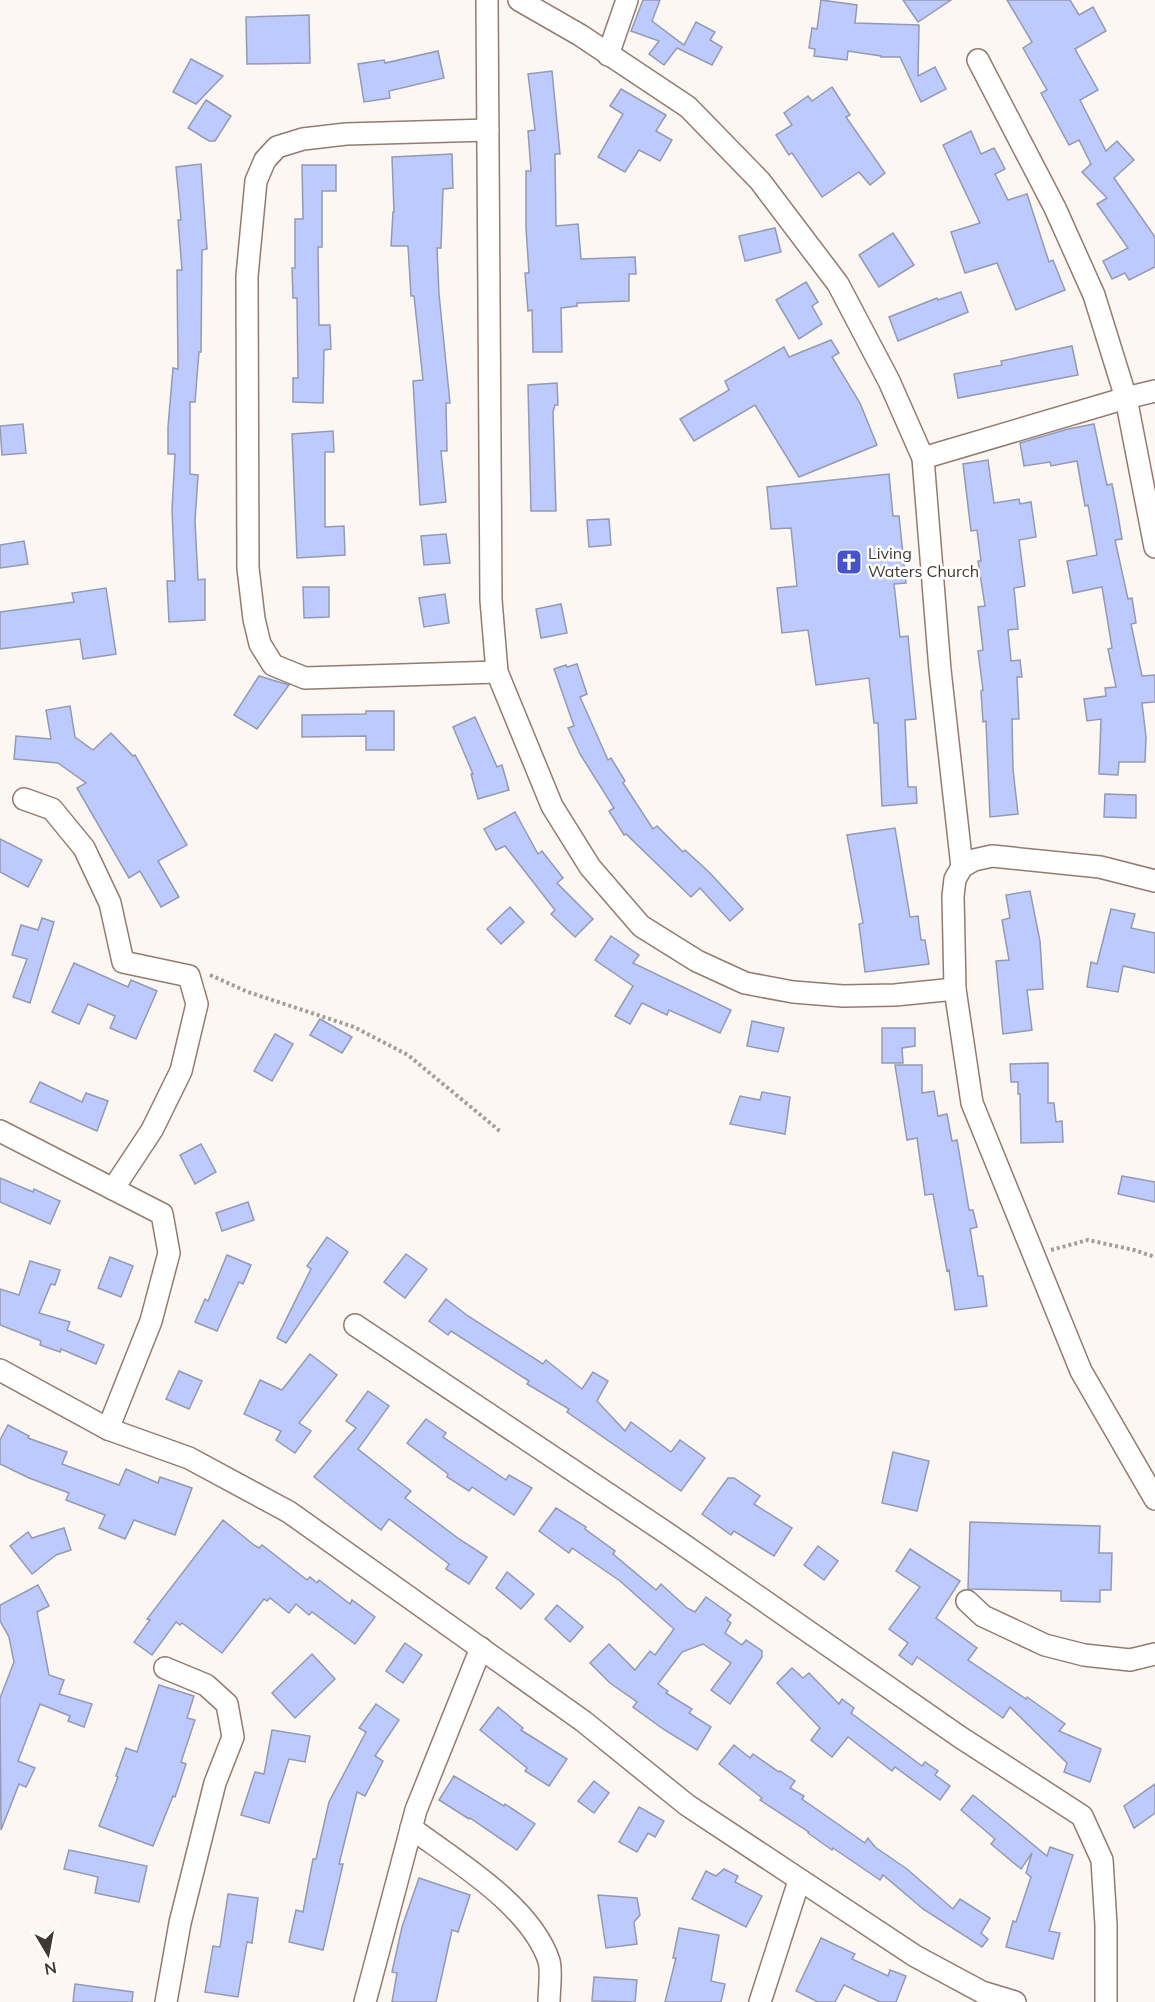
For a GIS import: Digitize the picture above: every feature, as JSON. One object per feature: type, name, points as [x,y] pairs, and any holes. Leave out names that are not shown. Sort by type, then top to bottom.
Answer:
[{"type":"street","points":[[487,0],[491,600],[497,672],[552,806],[590,867],[641,926],[697,961],[745,983],[793,992],[843,996],[895,995],[955,989]]},
{"type":"street","points":[[519,0],[580,35],[688,107],[760,181],[838,284],[889,381],[923,458],[940,670],[962,867]]},
{"type":"street","points":[[608,55],[627,0]]},
{"type":"street","points":[[978,60],[1055,207],[1094,295],[1126,398],[1155,547]]},
{"type":"street","points":[[488,130],[346,134],[303,139],[277,147],[265,160],[256,181],[247,276],[248,568],[260,644],[273,665],[304,678],[497,672]]},
{"type":"street","points":[[923,458],[1155,391]]},
{"type":"street","points":[[24,799],[52,809],[84,848],[110,903],[123,962],[189,976],[197,1004],[181,1071],[152,1130],[113,1189]]},
{"type":"street","points":[[1155,881],[1100,867],[992,856],[974,860],[962,867],[955,879],[953,896],[955,989],[972,1103],[1081,1371],[1155,1499]]},
{"type":"street","points":[[0,1131],[162,1214],[169,1253],[151,1321],[108,1429]]},
{"type":"street","points":[[355,1325],[668,1534],[960,1737],[1082,1816],[1102,1860],[1106,1926],[1106,2002]]},
{"type":"street","points":[[0,1370],[108,1429],[189,1458],[289,1512],[583,1721],[687,1805],[799,1881],[915,1956],[982,1992],[1015,2002]]},
{"type":"street","points":[[967,1601],[983,1616],[1045,1645],[1084,1655],[1130,1660],[1155,1654]]},
{"type":"street","points":[[365,2002],[416,1810],[481,1648]]},
{"type":"street","points":[[165,1668],[206,1684],[227,1704],[233,1737],[215,1784],[180,1923],[166,2002]]},
{"type":"street","points":[[411,1828],[489,1885],[529,1923],[549,1962],[549,2002]]},
{"type":"street","points":[[760,2002],[799,1881]]},
{"type":"path","points":[[189,976],[210,975],[248,992],[354,1027],[408,1055],[501,1132]]},
{"type":"path","points":[[1033,1256],[1088,1240],[1155,1257]]},
{"type":"building","points":[[643,0],[660,0],[652,21],[684,45],[696,22],[715,32],[710,40],[722,47],[712,65],[677,48],[664,65],[649,54],[659,41],[631,31]]},
{"type":"building","points":[[821,0],[857,5],[855,23],[919,25],[918,76],[935,67],[946,89],[921,102],[900,57],[881,57],[848,51],[847,60],[814,56],[815,49],[809,48],[812,28],[817,29]]},
{"type":"building","points":[[903,0],[951,0],[918,22]]},
{"type":"building","points":[[1007,0],[1070,0],[1079,15],[1093,7],[1106,31],[1075,49],[1098,90],[1080,100],[1106,151],[1117,141],[1134,160],[1114,178],[1155,237],[1155,267],[1129,280],[1125,273],[1112,279],[1103,261],[1128,248],[1097,204],[1107,198],[1082,172],[1091,164],[1079,140],[1069,145],[1041,93],[1047,90],[1023,48],[1032,42]]},
{"type":"building","points":[[309,15],[310,63],[247,64],[246,17]]},
{"type":"building","points":[[438,51],[444,78],[389,91],[390,98],[364,102],[358,64],[384,60],[385,63]]},
{"type":"building","points":[[191,59],[223,76],[196,104],[173,92]]},
{"type":"building","points":[[552,71],[560,154],[555,154],[556,226],[578,224],[581,259],[635,257],[636,274],[629,274],[629,301],[577,303],[577,306],[561,308],[562,352],[533,352],[532,310],[528,311],[525,273],[529,273],[526,171],[531,171],[528,131],[535,130],[528,74]]},
{"type":"building","points":[[832,87],[850,115],[846,117],[885,173],[870,185],[859,172],[822,197],[792,153],[789,155],[776,135],[792,125],[784,113],[808,96],[812,101]]},
{"type":"building","points":[[621,89],[666,115],[656,131],[672,140],[660,161],[639,150],[625,172],[598,157],[623,114],[610,106]]},
{"type":"building","points":[[206,100],[231,116],[215,141],[209,141],[188,128]]},
{"type":"building","points":[[971,131],[981,154],[994,148],[1005,169],[995,174],[1008,200],[1027,194],[1049,262],[1053,260],[1065,290],[1016,310],[997,263],[965,273],[951,232],[980,223],[943,145]]},
{"type":"building","points":[[452,154],[453,188],[443,189],[441,248],[437,248],[439,294],[450,403],[446,403],[447,451],[441,451],[446,502],[420,505],[413,381],[423,380],[414,296],[411,296],[408,246],[391,246],[394,212],[392,157]]},
{"type":"building","points":[[201,164],[207,249],[202,250],[201,352],[199,352],[195,402],[190,402],[190,474],[198,475],[195,521],[198,580],[205,579],[205,620],[169,622],[167,581],[175,581],[172,510],[175,454],[168,454],[168,427],[173,368],[178,369],[177,270],[182,270],[178,220],[181,220],[176,167]]},
{"type":"building","points":[[302,165],[336,165],[336,191],[322,191],[322,247],[318,247],[319,325],[330,325],[331,349],[324,350],[323,403],[293,402],[293,378],[298,378],[297,298],[293,298],[292,268],[295,268],[295,219],[303,219]]},
{"type":"building","points":[[775,228],[781,252],[745,261],[739,236]]},
{"type":"building","points":[[893,233],[914,265],[879,287],[859,255]]},
{"type":"building","points":[[806,282],[818,302],[812,306],[822,324],[799,339],[776,300]]},
{"type":"building","points":[[961,292],[968,312],[898,341],[889,317],[937,298],[938,300]]},
{"type":"building","points":[[831,340],[839,353],[832,357],[860,403],[877,445],[799,477],[755,405],[694,441],[680,419],[729,390],[725,381],[784,347],[789,357]]},
{"type":"building","points":[[1072,346],[1078,375],[958,398],[954,374],[1002,365],[1001,361]]},
{"type":"building","points":[[557,383],[558,405],[555,405],[553,412],[556,511],[531,511],[528,385]]},
{"type":"building","points":[[23,424],[26,453],[2,455],[0,426]]},
{"type":"building","points":[[1094,424],[1107,485],[1112,484],[1118,515],[1122,539],[1115,540],[1128,599],[1132,598],[1136,623],[1131,624],[1142,676],[1155,675],[1155,702],[1142,703],[1146,737],[1145,762],[1119,762],[1118,775],[1099,774],[1101,719],[1087,721],[1084,699],[1106,696],[1105,688],[1116,687],[1108,649],[1112,648],[1102,587],[1073,593],[1067,561],[1097,555],[1077,461],[1051,466],[1050,462],[1024,466],[1020,443]]},
{"type":"building","points":[[333,431],[334,452],[325,452],[325,527],[344,526],[345,555],[297,558],[292,434]]},
{"type":"building","points":[[988,460],[994,503],[1019,499],[1020,504],[1031,502],[1036,537],[1019,540],[1025,586],[1014,588],[1018,629],[1008,630],[1011,661],[1020,660],[1022,677],[1017,677],[1019,719],[1012,719],[1013,769],[1018,814],[990,817],[986,721],[983,722],[981,691],[983,690],[978,651],[983,650],[978,607],[985,606],[978,561],[981,561],[977,530],[971,531],[963,464]]},
{"type":"building","name":"Living Waters Church","points":[[889,474],[893,516],[899,516],[906,583],[894,584],[900,637],[908,636],[916,719],[905,720],[908,787],[916,787],[917,803],[882,806],[878,723],[874,723],[869,678],[816,685],[808,630],[782,633],[777,588],[797,586],[791,528],[771,529],[767,487]]},
{"type":"building","points":[[609,519],[611,545],[589,547],[587,520]]},
{"type":"building","points":[[446,534],[450,563],[424,565],[421,536]]},
{"type":"building","points":[[24,541],[28,564],[0,568],[0,545]]},
{"type":"building","points":[[303,587],[329,587],[329,617],[304,618]]},
{"type":"building","points":[[106,588],[116,654],[83,659],[80,639],[0,649],[0,612],[74,602],[72,593]]},
{"type":"building","points":[[445,594],[449,623],[424,627],[419,598]]},
{"type":"building","points":[[561,604],[567,633],[541,638],[536,609]]},
{"type":"building","points":[[577,664],[587,694],[580,697],[608,760],[611,758],[625,781],[623,783],[653,829],[657,826],[683,852],[685,850],[743,909],[730,921],[700,888],[691,897],[626,834],[624,835],[609,811],[614,808],[580,754],[568,728],[574,726],[554,669]]},
{"type":"building","points":[[259,676],[289,685],[257,729],[234,715]]},
{"type":"building","points":[[70,706],[75,737],[93,750],[111,733],[133,756],[135,755],[187,845],[158,861],[179,897],[161,907],[140,871],[129,878],[77,788],[86,783],[58,763],[14,759],[16,736],[51,739],[46,710]]},
{"type":"building","points":[[366,711],[394,711],[394,750],[366,750],[366,736],[302,737],[302,715],[366,714]]},
{"type":"building","points":[[475,717],[497,767],[502,765],[509,790],[478,799],[471,774],[473,774],[453,727]]},
{"type":"building","points":[[1105,794],[1136,795],[1136,818],[1104,817]]},
{"type":"building","points":[[515,812],[538,854],[542,851],[563,878],[557,883],[593,919],[575,937],[551,914],[555,910],[505,846],[496,850],[484,829]]},
{"type":"building","points":[[895,828],[910,917],[918,916],[921,940],[925,940],[929,964],[865,972],[859,924],[863,923],[847,835]]},
{"type":"building","points":[[0,839],[42,860],[28,887],[0,872]]},
{"type":"building","points":[[1030,891],[1040,941],[1043,989],[1027,990],[1032,1030],[1003,1034],[996,961],[1009,960],[1002,920],[1010,918],[1006,895]]},
{"type":"building","points":[[510,907],[524,922],[501,944],[487,929]]},
{"type":"building","points":[[1111,909],[1135,914],[1131,928],[1155,933],[1155,973],[1123,966],[1118,992],[1087,987],[1091,962],[1097,964]]},
{"type":"building","points":[[42,918],[54,922],[30,1003],[13,997],[27,959],[12,955],[21,925],[38,930]]},
{"type":"building","points":[[611,936],[639,955],[633,963],[731,1010],[720,1033],[669,1010],[667,1015],[642,1003],[630,1024],[615,1016],[633,986],[595,960]]},
{"type":"building","points":[[74,963],[128,987],[131,980],[157,991],[136,1039],[110,1028],[115,1016],[88,1004],[79,1024],[52,1012]]},
{"type":"building","points":[[320,1019],[352,1037],[342,1053],[310,1035]]},
{"type":"building","points":[[752,1021],[784,1028],[778,1052],[747,1046]]},
{"type":"building","points":[[882,1028],[915,1028],[915,1046],[902,1048],[903,1063],[882,1063]]},
{"type":"building","points":[[275,1034],[293,1044],[272,1081],[254,1071]]},
{"type":"building","points":[[1048,1063],[1048,1103],[1054,1103],[1056,1122],[1062,1121],[1063,1142],[1021,1143],[1020,1094],[1018,1094],[1018,1082],[1011,1082],[1010,1064]]},
{"type":"building","points":[[895,1065],[922,1065],[922,1093],[934,1091],[938,1116],[947,1114],[952,1141],[957,1140],[969,1210],[973,1210],[977,1227],[970,1229],[978,1276],[983,1276],[987,1306],[955,1310],[933,1194],[925,1195],[917,1138],[907,1140]]},
{"type":"building","points":[[40,1082],[82,1102],[86,1093],[108,1101],[97,1131],[30,1102]]},
{"type":"building","points":[[762,1092],[790,1097],[785,1134],[730,1124],[740,1096],[760,1100]]},
{"type":"building","points":[[201,1144],[216,1172],[195,1184],[180,1155]]},
{"type":"building","points":[[1122,1176],[1155,1182],[1155,1202],[1118,1194]]},
{"type":"building","points":[[0,1178],[33,1192],[34,1189],[60,1201],[50,1224],[0,1202]]},
{"type":"building","points":[[248,1202],[254,1220],[222,1231],[216,1213]]},
{"type":"building","points":[[327,1237],[348,1252],[286,1343],[277,1338],[311,1269],[307,1266]]},
{"type":"building","points":[[406,1254],[427,1269],[405,1298],[384,1282]]},
{"type":"building","points":[[227,1255],[251,1265],[243,1284],[239,1282],[217,1331],[195,1322],[205,1299],[208,1301]]},
{"type":"building","points":[[110,1257],[133,1266],[121,1297],[98,1288]]},
{"type":"building","points":[[30,1261],[60,1270],[55,1285],[51,1284],[39,1313],[70,1322],[67,1330],[104,1345],[96,1364],[61,1349],[60,1352],[40,1345],[41,1341],[0,1325],[0,1289],[19,1295]]},
{"type":"building","points":[[446,1299],[468,1316],[543,1364],[546,1360],[582,1389],[593,1372],[608,1381],[597,1401],[625,1431],[631,1422],[671,1452],[680,1440],[705,1458],[681,1491],[567,1412],[569,1409],[527,1384],[529,1381],[451,1331],[448,1335],[429,1321]]},
{"type":"building","points":[[310,1354],[337,1375],[299,1423],[311,1431],[295,1453],[276,1440],[281,1431],[244,1414],[260,1380],[282,1390]]},
{"type":"building","points":[[179,1371],[202,1381],[189,1409],[166,1399]]},
{"type":"building","points":[[368,1391],[389,1406],[358,1449],[411,1491],[405,1498],[487,1557],[469,1584],[446,1569],[449,1564],[389,1519],[381,1530],[314,1477],[356,1428],[346,1421]]},
{"type":"building","points":[[426,1419],[446,1433],[443,1437],[506,1480],[509,1475],[532,1488],[514,1515],[472,1487],[469,1491],[447,1477],[448,1474],[407,1443]]},
{"type":"building","points":[[8,1425],[29,1436],[28,1438],[67,1452],[62,1464],[119,1485],[126,1469],[158,1483],[160,1477],[192,1488],[175,1535],[134,1520],[125,1539],[99,1528],[105,1515],[66,1500],[69,1493],[0,1464],[0,1440]]},
{"type":"building","points":[[893,1452],[929,1461],[917,1511],[882,1503]]},
{"type":"building","points":[[728,1478],[734,1478],[760,1496],[754,1504],[792,1528],[774,1556],[734,1531],[731,1535],[702,1514]]},
{"type":"building","points":[[556,1508],[586,1527],[585,1529],[615,1551],[613,1554],[656,1590],[661,1584],[687,1608],[695,1612],[706,1597],[731,1615],[727,1620],[731,1623],[725,1633],[742,1645],[746,1640],[762,1651],[762,1657],[730,1704],[711,1690],[731,1663],[703,1644],[682,1652],[658,1684],[668,1691],[666,1693],[692,1709],[689,1713],[711,1727],[697,1750],[633,1707],[637,1702],[610,1683],[590,1663],[609,1644],[635,1670],[650,1651],[655,1655],[674,1629],[620,1581],[572,1548],[569,1553],[539,1531]]},
{"type":"building","points":[[223,1520],[254,1545],[259,1548],[262,1545],[307,1580],[310,1577],[317,1583],[319,1580],[350,1604],[352,1600],[375,1617],[355,1644],[312,1612],[309,1615],[296,1604],[289,1613],[270,1598],[267,1601],[264,1599],[222,1653],[182,1623],[180,1625],[176,1622],[152,1655],[134,1642],[150,1620],[147,1619]]},
{"type":"building","points":[[970,1522],[1100,1526],[1099,1553],[1112,1553],[1111,1590],[1100,1590],[1100,1602],[1061,1601],[1061,1591],[968,1589]]},
{"type":"building","points":[[64,1528],[71,1550],[56,1555],[32,1574],[10,1546],[28,1532],[32,1538]]},
{"type":"building","points":[[818,1546],[838,1561],[824,1580],[804,1565]]},
{"type":"building","points":[[910,1549],[960,1581],[936,1618],[977,1648],[968,1660],[1065,1724],[1059,1731],[1101,1749],[1090,1782],[1064,1772],[1067,1763],[1010,1707],[1003,1718],[917,1657],[912,1665],[899,1655],[908,1643],[889,1629],[920,1587],[896,1571]]},
{"type":"building","points":[[507,1572],[534,1594],[521,1609],[496,1588]]},
{"type":"building","points":[[38,1585],[49,1606],[37,1612],[49,1675],[64,1680],[59,1694],[92,1704],[84,1727],[68,1721],[70,1716],[40,1704],[18,1761],[35,1768],[26,1787],[19,1784],[1,1830],[0,1698],[14,1662],[9,1637],[0,1621],[0,1605]]},
{"type":"building","points":[[557,1605],[583,1627],[570,1642],[545,1619]]},
{"type":"building","points":[[405,1643],[422,1655],[403,1683],[386,1671]]},
{"type":"building","points":[[312,1654],[335,1679],[295,1718],[272,1693]]},
{"type":"building","points":[[792,1668],[803,1678],[809,1673],[839,1704],[842,1699],[854,1708],[851,1713],[922,1766],[925,1762],[938,1771],[935,1775],[950,1786],[940,1800],[895,1767],[892,1771],[848,1737],[832,1757],[811,1740],[820,1728],[777,1683]]},
{"type":"building","points":[[159,1685],[194,1696],[187,1718],[195,1720],[181,1762],[186,1764],[175,1797],[173,1796],[153,1846],[99,1826],[118,1777],[116,1776],[126,1748],[137,1752]]},
{"type":"building","points":[[376,1704],[399,1720],[375,1756],[383,1761],[365,1796],[357,1792],[339,1864],[343,1864],[323,1950],[289,1942],[296,1910],[303,1912],[313,1859],[316,1859],[329,1802],[366,1732],[359,1728]]},
{"type":"building","points":[[498,1707],[523,1728],[521,1730],[567,1759],[549,1786],[525,1771],[527,1768],[480,1730]]},
{"type":"building","points":[[272,1730],[310,1736],[305,1762],[289,1759],[269,1823],[241,1815],[255,1772],[264,1774]]},
{"type":"building","points":[[734,1745],[750,1758],[753,1754],[795,1781],[790,1788],[804,1796],[802,1799],[865,1843],[868,1838],[875,1847],[907,1869],[953,1909],[960,1899],[990,1918],[981,1933],[988,1939],[982,1947],[923,1909],[883,1875],[880,1880],[760,1800],[762,1798],[719,1764]]},
{"type":"building","points":[[454,1776],[504,1806],[505,1804],[535,1824],[517,1850],[439,1800]]},
{"type":"building","points":[[594,1781],[609,1793],[594,1813],[578,1801]]},
{"type":"building","points":[[1155,1784],[1155,1813],[1134,1828],[1124,1806]]},
{"type":"building","points":[[973,1795],[1047,1856],[1050,1847],[1073,1855],[1049,1931],[1060,1933],[1053,1959],[1006,1947],[1013,1921],[1016,1922],[1031,1877],[1026,1873],[1032,1853],[1021,1869],[991,1844],[995,1839],[961,1810]]},
{"type":"building","points":[[639,1807],[664,1821],[655,1837],[648,1833],[637,1852],[619,1842]]},
{"type":"building","points":[[69,1850],[147,1866],[139,1902],[95,1893],[98,1877],[64,1869]]},
{"type":"building","points":[[724,1869],[738,1876],[735,1882],[762,1896],[746,1927],[692,1899],[706,1871],[716,1876]]},
{"type":"building","points":[[419,1878],[470,1895],[458,1932],[452,1930],[436,2002],[392,2002],[397,1973],[392,1972],[402,1927]]},
{"type":"building","points":[[228,1894],[258,1898],[252,1943],[247,1942],[238,1997],[205,1992],[213,1946],[220,1947]]},
{"type":"building","points":[[598,1895],[637,1898],[640,1915],[634,1922],[637,1944],[606,1948]]},
{"type":"building","points":[[679,1928],[719,1935],[711,1981],[725,1984],[721,2002],[665,2002],[676,1958],[673,1958]]},
{"type":"building","points":[[821,1938],[855,1954],[852,1959],[888,1976],[890,1970],[906,1976],[896,2002],[880,2002],[844,1985],[835,2002],[818,2002],[796,1991]]},
{"type":"building","points":[[594,1977],[637,1980],[635,2002],[592,2001]]},
{"type":"building","points":[[75,1984],[133,1992],[132,2002],[73,2002]]},
{"type":"place","name":"Living Waters Church","points":[[849,562]]}]
